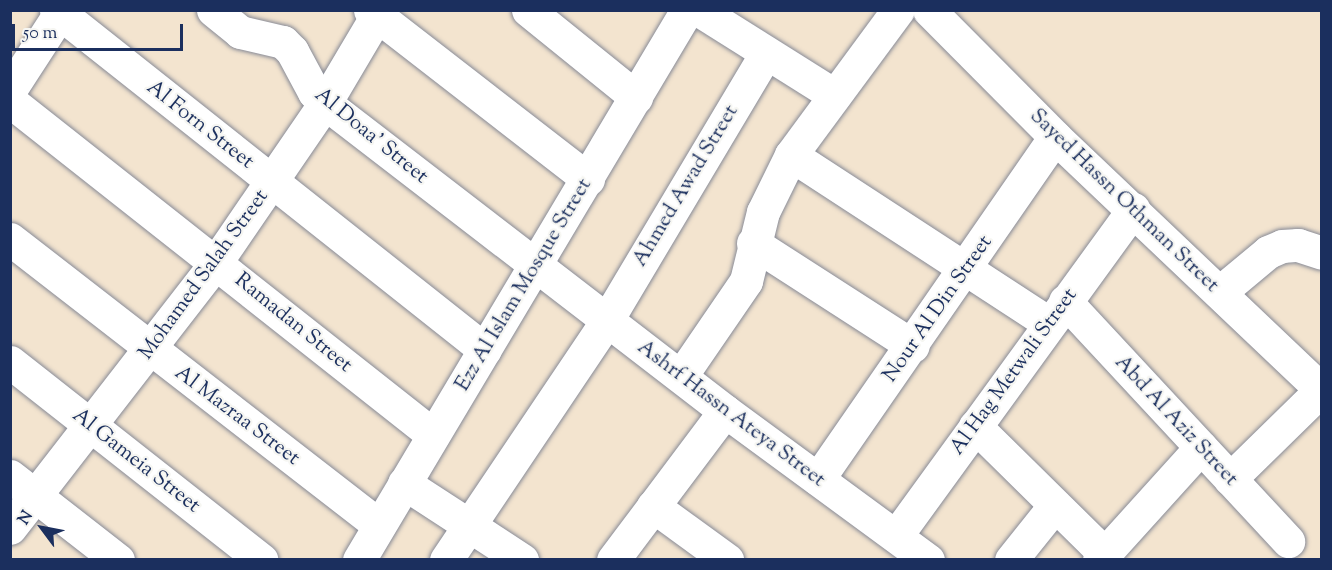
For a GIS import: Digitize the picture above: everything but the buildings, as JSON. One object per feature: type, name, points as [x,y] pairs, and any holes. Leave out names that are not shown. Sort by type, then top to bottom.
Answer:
[{"type":"street","name":"Al Doaa' Street","points":[[213,10],[240,32],[283,42],[292,51],[314,92],[325,103],[536,266]]},
{"type":"street","points":[[528,10],[636,97]]},
{"type":"street","name":"Ezz Al Islam Mosque Street","points":[[359,560],[687,10]]},
{"type":"street","points":[[699,10],[834,95]]},
{"type":"street","name":"Sayed Hassn Othman Street","points":[[929,10],[1055,137],[1134,208],[1321,389]]},
{"type":"street","points":[[10,90],[59,12]]},
{"type":"street","name":"Al Forn Street","points":[[59,12],[485,350]]},
{"type":"street","name":"Mohamed Salah Street","points":[[10,528],[151,350],[216,262],[325,103],[375,12]]},
{"type":"street","points":[[375,12],[588,179]]},
{"type":"street","points":[[681,376],[746,280],[762,212],[791,155],[891,13]]},
{"type":"street","name":"Ahmed Awad Street","points":[[446,560],[606,320],[766,53]]},
{"type":"street","name":"Ramadan Street","points":[[10,101],[432,435]]},
{"type":"street","name":"Nour Al Din Street","points":[[819,479],[967,270],[1055,137]]},
{"type":"street","name":"Abd Al Aziz Street","points":[[791,155],[967,270],[1057,312],[1201,447],[1288,541]]},
{"type":"street","name":"Al Hag Metwali Street","points":[[896,536],[1134,208]]},
{"type":"street","name":"Al Mazraa Street","points":[[10,239],[380,525]]},
{"type":"street","points":[[753,243],[913,345]]},
{"type":"street","points":[[1220,292],[1275,249],[1298,245],[1322,253]]},
{"type":"street","name":"Ashrf Hassn Ateya Street","points":[[536,266],[725,411],[928,560]]},
{"type":"street","name":"Al Gameia Street","points":[[10,362],[262,560]]},
{"type":"street","points":[[1230,479],[1321,389]]},
{"type":"street","points":[[613,560],[725,411]]},
{"type":"street","points":[[975,426],[1055,505],[1101,556],[1201,447]]},
{"type":"street","points":[[10,476],[110,557]]},
{"type":"street","points":[[404,483],[522,560]]},
{"type":"street","points":[[1011,560],[1055,505]]},
{"type":"street","points":[[653,506],[727,560]]}]
